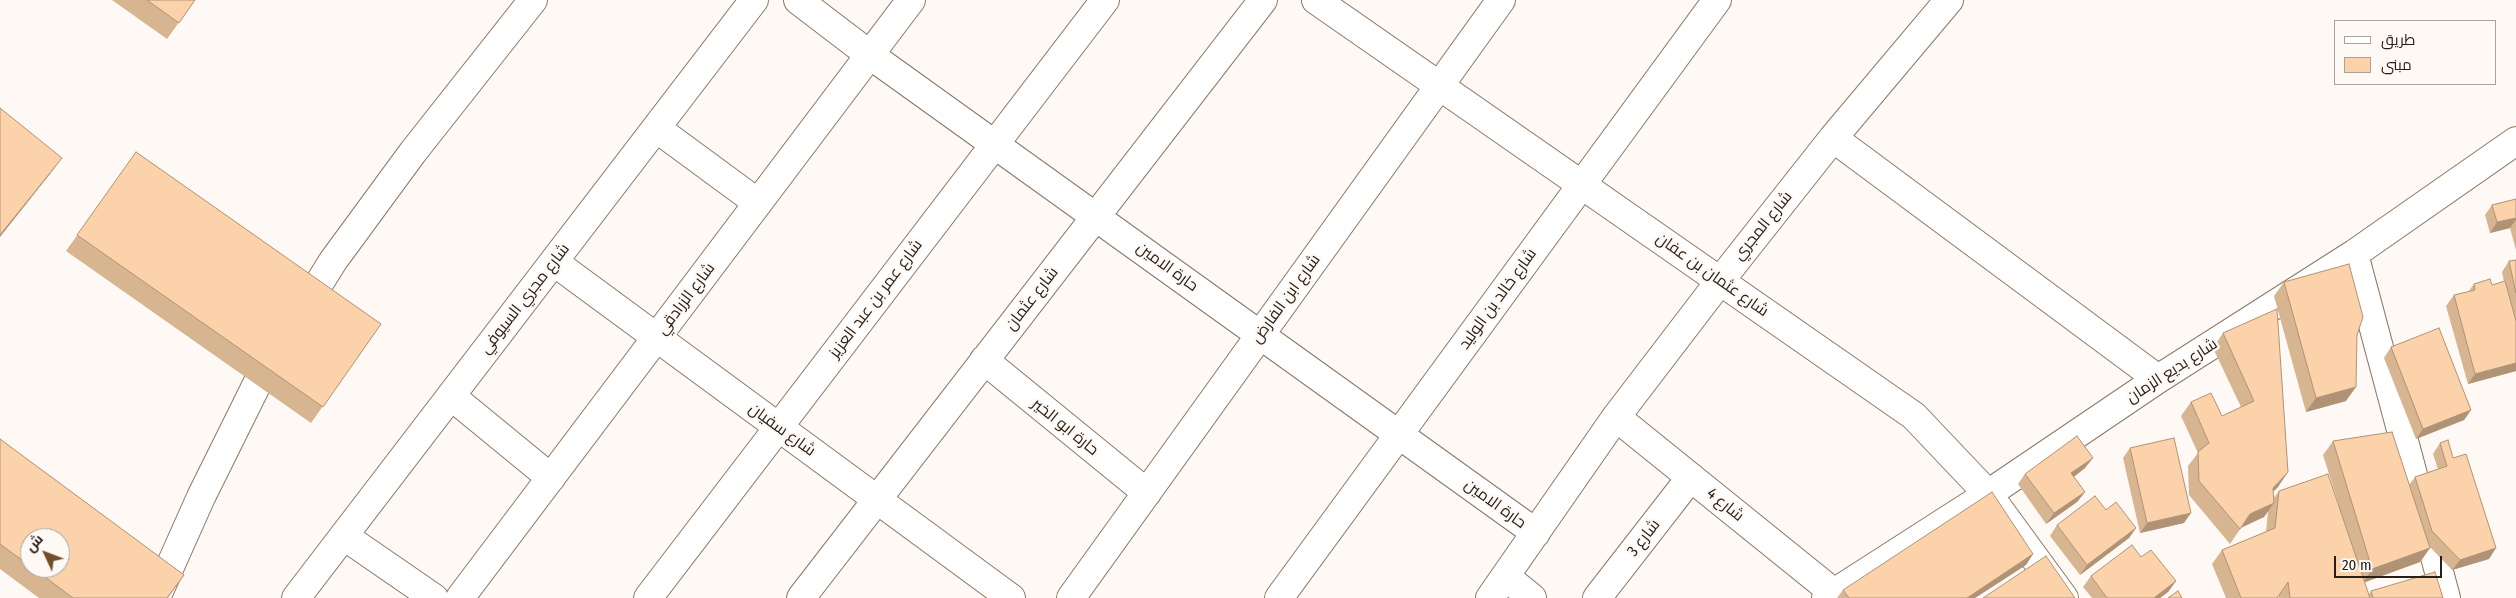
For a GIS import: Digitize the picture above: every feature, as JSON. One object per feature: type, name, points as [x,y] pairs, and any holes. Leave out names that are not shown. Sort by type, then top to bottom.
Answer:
[{"type":"street","points":[[156,598],[201,497],[262,376],[333,261],[413,152],[533,0]]},
{"type":"street","name":"شارع مجري السيوفي","points":[[297,598],[754,0]]},
{"type":"street","name":"حارة الامين","points":[[798,0],[870,55],[1536,533]]},
{"type":"street","name":"شارع الزرادقي","points":[[460,598],[911,0]]},
{"type":"street","name":"شارع عمر بن عبد العزيز","points":[[648,598],[1105,0]]},
{"type":"street","name":"شارع عثمان","points":[[801,598],[1263,0]]},
{"type":"street","name":"شارع عثمان بن عفان","points":[[1316,0],[1914,416],[1988,494],[2064,598]]},
{"type":"street","name":"شارع ابن الفارض","points":[[1071,598],[1501,0]]},
{"type":"street","name":"شارع خالد بن الوليد","points":[[1279,598],[1717,0]]},
{"type":"street","name":"شارع المجري","points":[[1498,588],[1616,417],[1720,280],[1833,138],[1950,0]]},
{"type":"street","points":[[656,128],[758,203]]},
{"type":"street","points":[[1833,138],[2158,379]]},
{"type":"street","name":"شارع بديع الزمان","points":[[1830,596],[1988,494],[2158,379],[2354,254],[2516,141]]},
{"type":"street","points":[[2354,254],[2446,598]]},
{"type":"street","name":"شارع سفيان","points":[[554,262],[1011,598]]},
{"type":"street","name":"حارة ابو الخير","points":[[984,360],[1147,494]]},
{"type":"street","points":[[451,396],[551,478]]},
{"type":"street","name":"شارع 4","points":[[1616,417],[1691,477],[1830,596]]},
{"type":"street","name":"شارع 3","points":[[1597,598],[1691,477]]},
{"type":"street","points":[[344,536],[434,598]]},
{"type":"street","points":[[1498,588],[1532,598]]},
{"type":"building","points":[[147,0],[195,0],[179,23]]},
{"type":"building","points":[[0,108],[62,158],[0,235]]},
{"type":"building","points":[[136,152],[381,324],[323,407],[77,235]]},
{"type":"building","points":[[2516,199],[2516,218],[2497,222],[2492,205]]},
{"type":"building","points":[[2516,260],[2516,293],[2509,261]]},
{"type":"building","points":[[2349,264],[2363,317],[2357,335],[2356,387],[2316,398],[2284,282]]},
{"type":"building","points":[[2490,279],[2492,285],[2505,281],[2516,321],[2516,363],[2475,374],[2454,295],[2475,290],[2474,284]]},
{"type":"building","points":[[2277,309],[2288,472],[2273,488],[2274,503],[2250,514],[2240,529],[2199,481],[2198,452],[2209,443],[2191,402],[2211,393],[2222,416],[2254,401],[2223,333]]},
{"type":"building","points":[[2439,328],[2471,410],[2423,429],[2391,347]]},
{"type":"building","points":[[2392,432],[2430,548],[2372,569],[2333,441]]},
{"type":"building","points":[[2077,436],[2093,458],[2071,473],[2085,492],[2054,513],[2025,474]]},
{"type":"building","points":[[2174,438],[2191,513],[2147,523],[2130,448]]},
{"type":"building","points":[[0,439],[184,575],[167,598],[73,598],[46,578],[70,578],[70,528],[20,528],[20,559],[0,544]]},
{"type":"building","points":[[2448,440],[2453,458],[2466,454],[2496,548],[2460,560],[2432,531],[2415,477],[2447,466],[2440,443]]},
{"type":"building","points":[[2328,474],[2370,598],[2290,598],[2288,582],[2277,598],[2241,598],[2222,550],[2275,528],[2279,491]]},
{"type":"building","points":[[1992,492],[2033,554],[1967,598],[1849,598],[1843,590]]},
{"type":"building","points":[[2095,496],[2106,510],[2116,502],[2136,528],[2087,565],[2057,525]]},
{"type":"building","points":[[2132,545],[2141,557],[2151,550],[2176,581],[2154,598],[2107,598],[2091,576]]},
{"type":"building","points":[[2046,556],[2075,598],[1983,598]]},
{"type":"building","points":[[2435,572],[2443,598],[2373,598],[2371,591]]},
{"type":"building","points":[[2178,591],[2182,598],[2168,598]]}]
